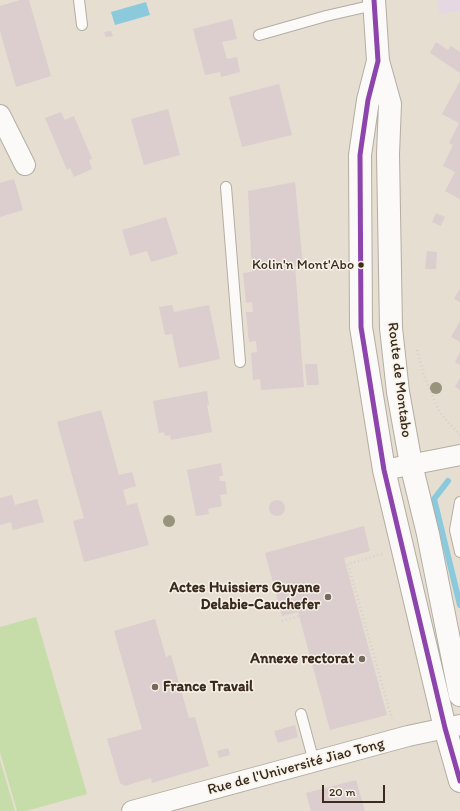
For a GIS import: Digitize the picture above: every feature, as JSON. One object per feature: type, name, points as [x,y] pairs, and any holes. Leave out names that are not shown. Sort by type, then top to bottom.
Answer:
[{"type":"main road","name":"Route de Montabo","points":[[374,3],[378,61],[390,104],[388,154],[391,328],[398,392],[411,464],[428,534],[460,695]]},
{"type":"main road","name":"Route de Montabo","points":[[378,61],[368,100],[360,155],[361,328],[384,470],[453,727],[460,781]]},
{"type":"street","points":[[0,115],[25,165]]},
{"type":"street","points":[[384,470],[460,455]]},
{"type":"street","name":"Rue de l'Université Jiao Tong","points":[[132,811],[408,736],[453,727]]},
{"type":"lane","points":[[79,0],[82,25]]},
{"type":"lane","points":[[259,35],[374,3]]},
{"type":"lane","points":[[226,187],[240,362]]},
{"type":"lane","points":[[460,502],[455,530],[460,552]]},
{"type":"lane","points":[[301,714],[314,762]]},
{"type":"path","points":[[416,348],[424,376],[440,413],[460,436]]},
{"type":"path","points":[[383,554],[348,564],[357,601],[392,720]]},
{"type":"path","points":[[282,621],[300,616]]},
{"type":"shaded area","points":[[437,0],[460,0],[460,11],[439,14]]},
{"type":"green space","points":[[36,617],[87,794],[26,811],[17,811],[0,752],[0,627]]},
{"type":"green space","points":[[0,760],[15,811],[0,811]]},
{"type":"water","points":[[146,2],[150,15],[115,25],[111,12]]},
{"type":"building","points":[[20,0],[29,0],[51,76],[16,87],[0,31],[0,6]]},
{"type":"building","points":[[232,19],[237,39],[222,42],[227,59],[237,57],[240,72],[221,77],[220,72],[205,75],[193,29]]},
{"type":"building","points":[[111,31],[113,36],[106,37],[104,32]]},
{"type":"building","points":[[436,42],[448,50],[451,46],[460,52],[460,73],[430,53]]},
{"type":"building","points":[[460,81],[460,199],[445,191],[455,172],[443,166],[453,145],[449,143],[459,123],[442,114]]},
{"type":"building","points":[[279,84],[292,135],[242,147],[229,97]]},
{"type":"building","points":[[168,109],[180,155],[144,165],[131,119]]},
{"type":"building","points":[[61,112],[65,120],[74,116],[92,159],[89,160],[92,169],[74,177],[70,168],[67,170],[45,118]]},
{"type":"building","points":[[14,179],[23,210],[0,217],[0,183]]},
{"type":"building","points":[[295,182],[303,266],[295,266],[304,387],[261,390],[260,379],[253,380],[251,353],[257,352],[256,341],[249,342],[246,312],[253,312],[252,302],[246,303],[243,273],[252,272],[248,191]]},
{"type":"building","points":[[436,213],[445,217],[441,226],[432,222]]},
{"type":"building","points":[[166,217],[178,254],[151,262],[147,251],[130,256],[122,230]]},
{"type":"building","points":[[427,251],[437,252],[436,269],[425,269]]},
{"type":"building","points":[[460,290],[460,302],[454,299]]},
{"type":"building","points":[[172,305],[174,312],[209,305],[220,359],[179,368],[172,334],[165,335],[159,307]]},
{"type":"building","points":[[460,321],[460,342],[451,337]]},
{"type":"building","points":[[460,352],[460,365],[455,362]]},
{"type":"building","points":[[305,364],[317,364],[319,385],[307,385]]},
{"type":"building","points":[[460,378],[460,390],[455,387]]},
{"type":"building","points":[[207,391],[209,405],[207,405],[212,432],[171,440],[170,435],[165,436],[164,432],[159,433],[153,401]]},
{"type":"building","points":[[101,410],[119,475],[132,472],[136,486],[123,490],[127,505],[137,503],[149,545],[84,562],[73,521],[84,518],[57,422]]},
{"type":"building","points":[[221,463],[223,476],[219,476],[220,481],[225,481],[227,494],[220,495],[222,506],[208,509],[209,514],[196,516],[187,470]]},
{"type":"building","points":[[12,495],[15,505],[37,499],[44,522],[13,530],[11,522],[0,525],[0,498]]},
{"type":"building","points":[[277,500],[283,502],[285,508],[283,514],[277,516],[271,514],[269,508],[271,502]]},
{"type":"building","points":[[364,526],[370,551],[344,558],[387,715],[330,730],[298,612],[282,616],[265,553]]},
{"type":"building","name":"France Travail","points":[[155,619],[166,657],[171,655],[189,718],[195,717],[209,766],[152,783],[151,778],[125,786],[120,783],[107,739],[142,729],[114,631]]},
{"type":"building","points":[[295,725],[298,737],[278,743],[274,731]]},
{"type":"building","points":[[228,748],[230,755],[219,758],[217,751]]},
{"type":"building","points":[[356,780],[365,811],[311,811],[306,793]]},
{"type":"waterway","points":[[448,481],[434,499],[460,605]]},
{"type":"transit line","points":[[374,0],[378,61],[368,100],[360,155],[361,327],[384,470],[445,728],[460,781]]},
{"type":"place","name":"Kolin'n Mont'Abo","points":[[361,265]]},
{"type":"place","name":"Actes Huissiers Guyane Delabie-Cauchefer","points":[[328,597]]},
{"type":"place","name":"Annexe rectorat","points":[[362,659]]},
{"type":"place","name":"France Travail","points":[[155,687]]}]
